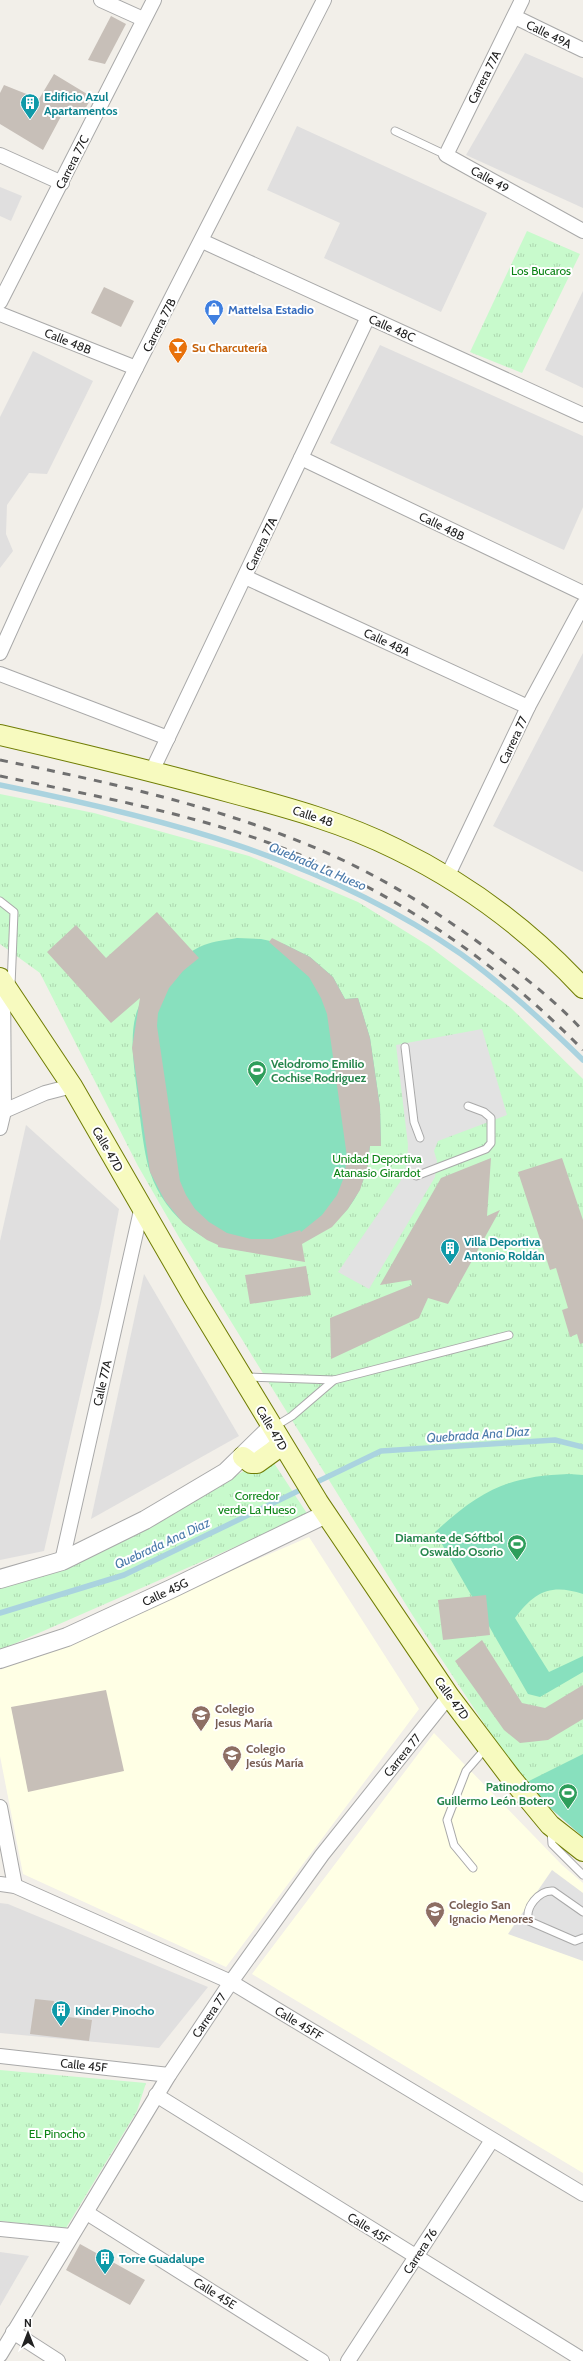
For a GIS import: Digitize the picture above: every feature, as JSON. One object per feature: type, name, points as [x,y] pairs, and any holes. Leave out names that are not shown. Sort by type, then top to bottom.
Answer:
[{"type":"main road","name":"Calle 48","points":[[0,735],[152,771],[320,817],[395,848],[447,877],[518,926],[581,980]]},
{"type":"main road","name":"Calle 47D","points":[[5,983],[72,1086],[272,1428],[322,1508],[449,1696],[487,1746],[550,1825],[583,1851]]},
{"type":"main road","points":[[243,1457],[251,1463],[257,1463],[284,1447]]},
{"type":"street","points":[[101,0],[143,19]]},
{"type":"street","name":"Carrera 77C","points":[[0,302],[154,0]]},
{"type":"street","name":"Carrera 77B","points":[[0,653],[41,560],[136,368],[324,0]]},
{"type":"street","name":"Carrera 77A","points":[[446,155],[522,0]]},
{"type":"street","name":"Calle 49A","points":[[515,17],[583,50]]},
{"type":"street","points":[[0,155],[62,183]]},
{"type":"street","name":"Calle 49","points":[[446,155],[583,231]]},
{"type":"street","name":"Calle 48C","points":[[202,241],[583,415]]},
{"type":"street","name":"Calle 48B","points":[[0,314],[136,368]]},
{"type":"street","name":"Carrera 77A","points":[[152,771],[368,317]]},
{"type":"street","name":"Calle 48B","points":[[301,458],[583,593]]},
{"type":"street","name":"Calle 48A","points":[[245,577],[528,707]]},
{"type":"street","name":"Carrera 77","points":[[447,877],[528,707],[583,605]]},
{"type":"street","points":[[0,674],[168,738]]},
{"type":"street","points":[[0,1128],[4,1111],[5,983]]},
{"type":"street","points":[[4,1111],[45,1093],[72,1086]]},
{"type":"street","name":"Calle 77A","points":[[62,1561],[142,1206]]},
{"type":"street","points":[[0,1579],[62,1561],[145,1520],[226,1472],[272,1428]]},
{"type":"street","name":"Calle 45G","points":[[0,1659],[67,1637],[171,1590],[322,1508]]},
{"type":"street","name":"Carrera 77","points":[[0,2355],[71,2236],[87,2213],[156,2095],[231,1982],[322,1855],[449,1696]]},
{"type":"street","points":[[0,1807],[15,1886]]},
{"type":"street","name":"Calle 45FF","points":[[0,1884],[15,1886],[231,1982],[583,2194]]},
{"type":"street","name":"Calle 45F","points":[[0,2056],[169,2075]]},
{"type":"street","name":"Calle 45F","points":[[156,2095],[583,2360]]},
{"type":"street","name":"Carrera 76","points":[[348,2361],[492,2140]]},
{"type":"street","name":"Calle 45E","points":[[87,2213],[322,2361]]},
{"type":"street","points":[[0,2229],[71,2236]]},
{"type":"street","points":[[13,2332],[58,2361]]},
{"type":"lane","name":"Calle 49","points":[[395,131],[446,155]]},
{"type":"lane","points":[[0,902],[14,912],[5,983]]},
{"type":"lane","points":[[405,1047],[414,1122],[420,1138]]},
{"type":"lane","points":[[416,1176],[486,1149],[491,1143],[491,1118],[484,1112],[468,1106]]},
{"type":"lane","points":[[242,1377],[334,1380],[509,1335]]},
{"type":"lane","points":[[272,1428],[292,1416],[334,1380]]},
{"type":"lane","points":[[473,1868],[454,1846],[447,1820],[466,1771],[487,1746]]},
{"type":"lane","points":[[550,1825],[552,1844],[583,1875]]},
{"type":"lane","points":[[583,1912],[553,1891],[547,1891],[541,1893],[528,1909],[527,1917],[529,1922],[575,1941],[583,1938]]},
{"type":"shaded area","points":[[525,53],[583,78],[583,208],[466,155]]},
{"type":"shaded area","points":[[297,126],[487,213],[441,312],[324,258],[340,223],[267,190]]},
{"type":"shaded area","points":[[0,187],[22,196],[11,221],[0,216]]},
{"type":"shaded area","points":[[583,291],[583,388],[545,370]]},
{"type":"shaded area","points":[[380,345],[583,436],[583,507],[564,550],[330,443]]},
{"type":"shaded area","points":[[33,351],[93,381],[47,474],[29,473],[7,505],[6,534],[13,551],[0,568],[0,417]]},
{"type":"shaded area","points":[[583,653],[583,872],[493,826]]},
{"type":"shaded area","points":[[482,1029],[507,1115],[438,1141],[434,1151],[437,1161],[435,1177],[369,1289],[338,1272],[400,1182],[407,1163],[408,1145],[396,1045]]},
{"type":"shaded area","points":[[26,1125],[119,1209],[101,1304],[44,1551],[0,1560],[0,1241]]},
{"type":"shaded area","points":[[144,1274],[239,1436],[91,1519],[115,1408]]},
{"type":"shaded area","name":"Colegio Jesus María","points":[[309,1537],[419,1709],[226,1967],[23,1874],[0,1756],[0,1670]]},
{"type":"shaded area","name":"Colegio San Ignacio Menores","points":[[434,1733],[562,1865],[583,1883],[583,2173],[252,1974]]},
{"type":"shaded area","points":[[552,1870],[583,1893],[583,1961],[508,1934]]},
{"type":"shaded area","points":[[0,1903],[8,1904],[208,1987],[159,2048],[0,2033]]},
{"type":"shaded area","points":[[0,2252],[29,2256],[0,2306]]},
{"type":"green space","name":"Los Bucaros","points":[[527,231],[580,254],[522,373],[470,352]]},
{"type":"green space","name":"Unidad Deportiva Atanasio Girardot","points":[[0,794],[94,813],[249,856],[358,902],[429,946],[511,1008],[583,1079],[583,1837],[520,1778],[413,1616],[180,1239],[138,1166],[40,973],[0,944]]},
{"type":"green space","name":"Velodromo Emilio Cochise Rodriguez","points":[[237,938],[261,939],[284,944],[310,957],[333,977],[345,999],[358,998],[370,1038],[380,1107],[381,1146],[370,1146],[365,1175],[360,1188],[347,1210],[326,1229],[313,1237],[289,1248],[265,1252],[240,1250],[217,1244],[195,1232],[176,1216],[161,1196],[150,1172],[145,1153],[133,1059],[133,1037],[136,1016],[139,1006],[150,986],[175,962],[194,950],[212,942]]},
{"type":"green space","name":"Corredor verde La Hueso","points":[[270,1457],[308,1515],[0,1650],[0,1586],[69,1566]]},
{"type":"green space","name":"Diamante de Sóftbol Oswaldo Osorio","points":[[569,1474],[583,1475],[583,1594],[562,1589],[544,1592],[529,1602],[515,1618],[549,1672],[583,1656],[583,1672],[540,1697],[528,1694],[435,1532],[466,1506],[496,1488],[511,1482],[528,1478]]},
{"type":"green space","name":"Patinodromo Guillermo León Botero","points":[[583,1754],[583,1837],[523,1784]]},
{"type":"green space","name":"EL Pinocho","points":[[0,2070],[146,2083],[137,2111],[66,2228],[0,2221]]},
{"type":"building","points":[[111,16],[126,24],[105,64],[88,60]]},
{"type":"building","name":"Edificio Azul Apartamentos","points":[[54,74],[92,97],[81,116],[66,107],[43,150],[0,124],[0,93],[4,85],[39,99]]},
{"type":"building","points":[[104,287],[134,301],[121,327],[91,313]]},
{"type":"building","points":[[157,912],[199,958],[183,971],[169,988],[158,1013],[157,1026],[180,1181],[186,1195],[195,1209],[209,1222],[227,1233],[251,1239],[272,1239],[300,1230],[301,1232],[322,1215],[337,1195],[344,1177],[347,1157],[327,1014],[321,998],[309,977],[269,942],[272,938],[310,957],[333,977],[345,999],[358,998],[370,1038],[380,1107],[381,1146],[370,1146],[367,1169],[360,1190],[348,1209],[332,1227],[302,1244],[305,1262],[218,1247],[218,1245],[207,1240],[183,1223],[165,1201],[150,1172],[132,1048],[140,998],[111,1023],[47,952],[76,925],[106,958]]},
{"type":"building","points":[[491,1158],[487,1216],[500,1210],[448,1304],[428,1298],[419,1318],[331,1359],[330,1318],[412,1285],[411,1280],[380,1285],[441,1178]]},
{"type":"building","points":[[562,1158],[583,1220],[583,1343],[580,1344],[577,1334],[570,1337],[562,1310],[568,1308],[556,1268],[550,1270],[518,1172]]},
{"type":"building","points":[[306,1266],[311,1295],[250,1304],[245,1275]]},
{"type":"building","points":[[486,1595],[490,1635],[443,1640],[438,1600]]},
{"type":"building","points":[[482,1640],[522,1703],[545,1708],[583,1685],[583,1719],[548,1740],[520,1743],[504,1730],[455,1661]]},
{"type":"building","points":[[106,1690],[124,1771],[28,1792],[11,1707]]},
{"type":"building","name":"Kinder Pinocho","points":[[35,1999],[54,2001],[52,2015],[92,2020],[89,2041],[30,2034]]},
{"type":"building","name":"Torre Guadalupe","points":[[80,2244],[145,2280],[130,2305],[66,2270]]},
{"type":"waterway","name":"Quebrada La Hueso","points":[[0,785],[121,812],[181,828],[240,846],[297,867],[353,892],[408,921],[461,954],[493,978],[583,1060]]},
{"type":"waterway","name":"Quebrada Ana Diaz","points":[[0,1613],[124,1575],[381,1451],[555,1440],[583,1447]]},
{"type":"railway","points":[[0,760],[76,776],[190,804],[264,828],[327,853],[377,877],[449,921],[528,981],[551,1000],[583,1031]]},
{"type":"railway","points":[[0,776],[103,797],[171,813],[239,833],[272,844],[358,882],[439,930],[477,957],[514,986],[583,1050]]},
{"type":"place","name":"Edificio Azul Apartamentos","points":[[30,120]]},
{"type":"place","name":"Mattelsa Estadio","points":[[214,326]]},
{"type":"place","name":"Su Charcutería","points":[[178,364]]},
{"type":"place","name":"Velodromo Emilio Cochise Rodriguez","points":[[257,1087]]},
{"type":"place","name":"Villa Deportiva Antonio Roldán","points":[[450,1265]]},
{"type":"place","name":"Diamante de Sóftbol Oswaldo Osorio","points":[[517,1561]]},
{"type":"place","name":"Colegio Jesus María","points":[[201,1732]]},
{"type":"place","name":"Colegio Jesús María","points":[[232,1772]]},
{"type":"place","name":"Patinodromo Guillermo León Botero","points":[[568,1810]]},
{"type":"place","name":"Colegio San Ignacio Menores","points":[[435,1928]]},
{"type":"place","name":"Kinder Pinocho","points":[[61,2027]]},
{"type":"place","name":"Torre Guadalupe","points":[[105,2275]]}]
